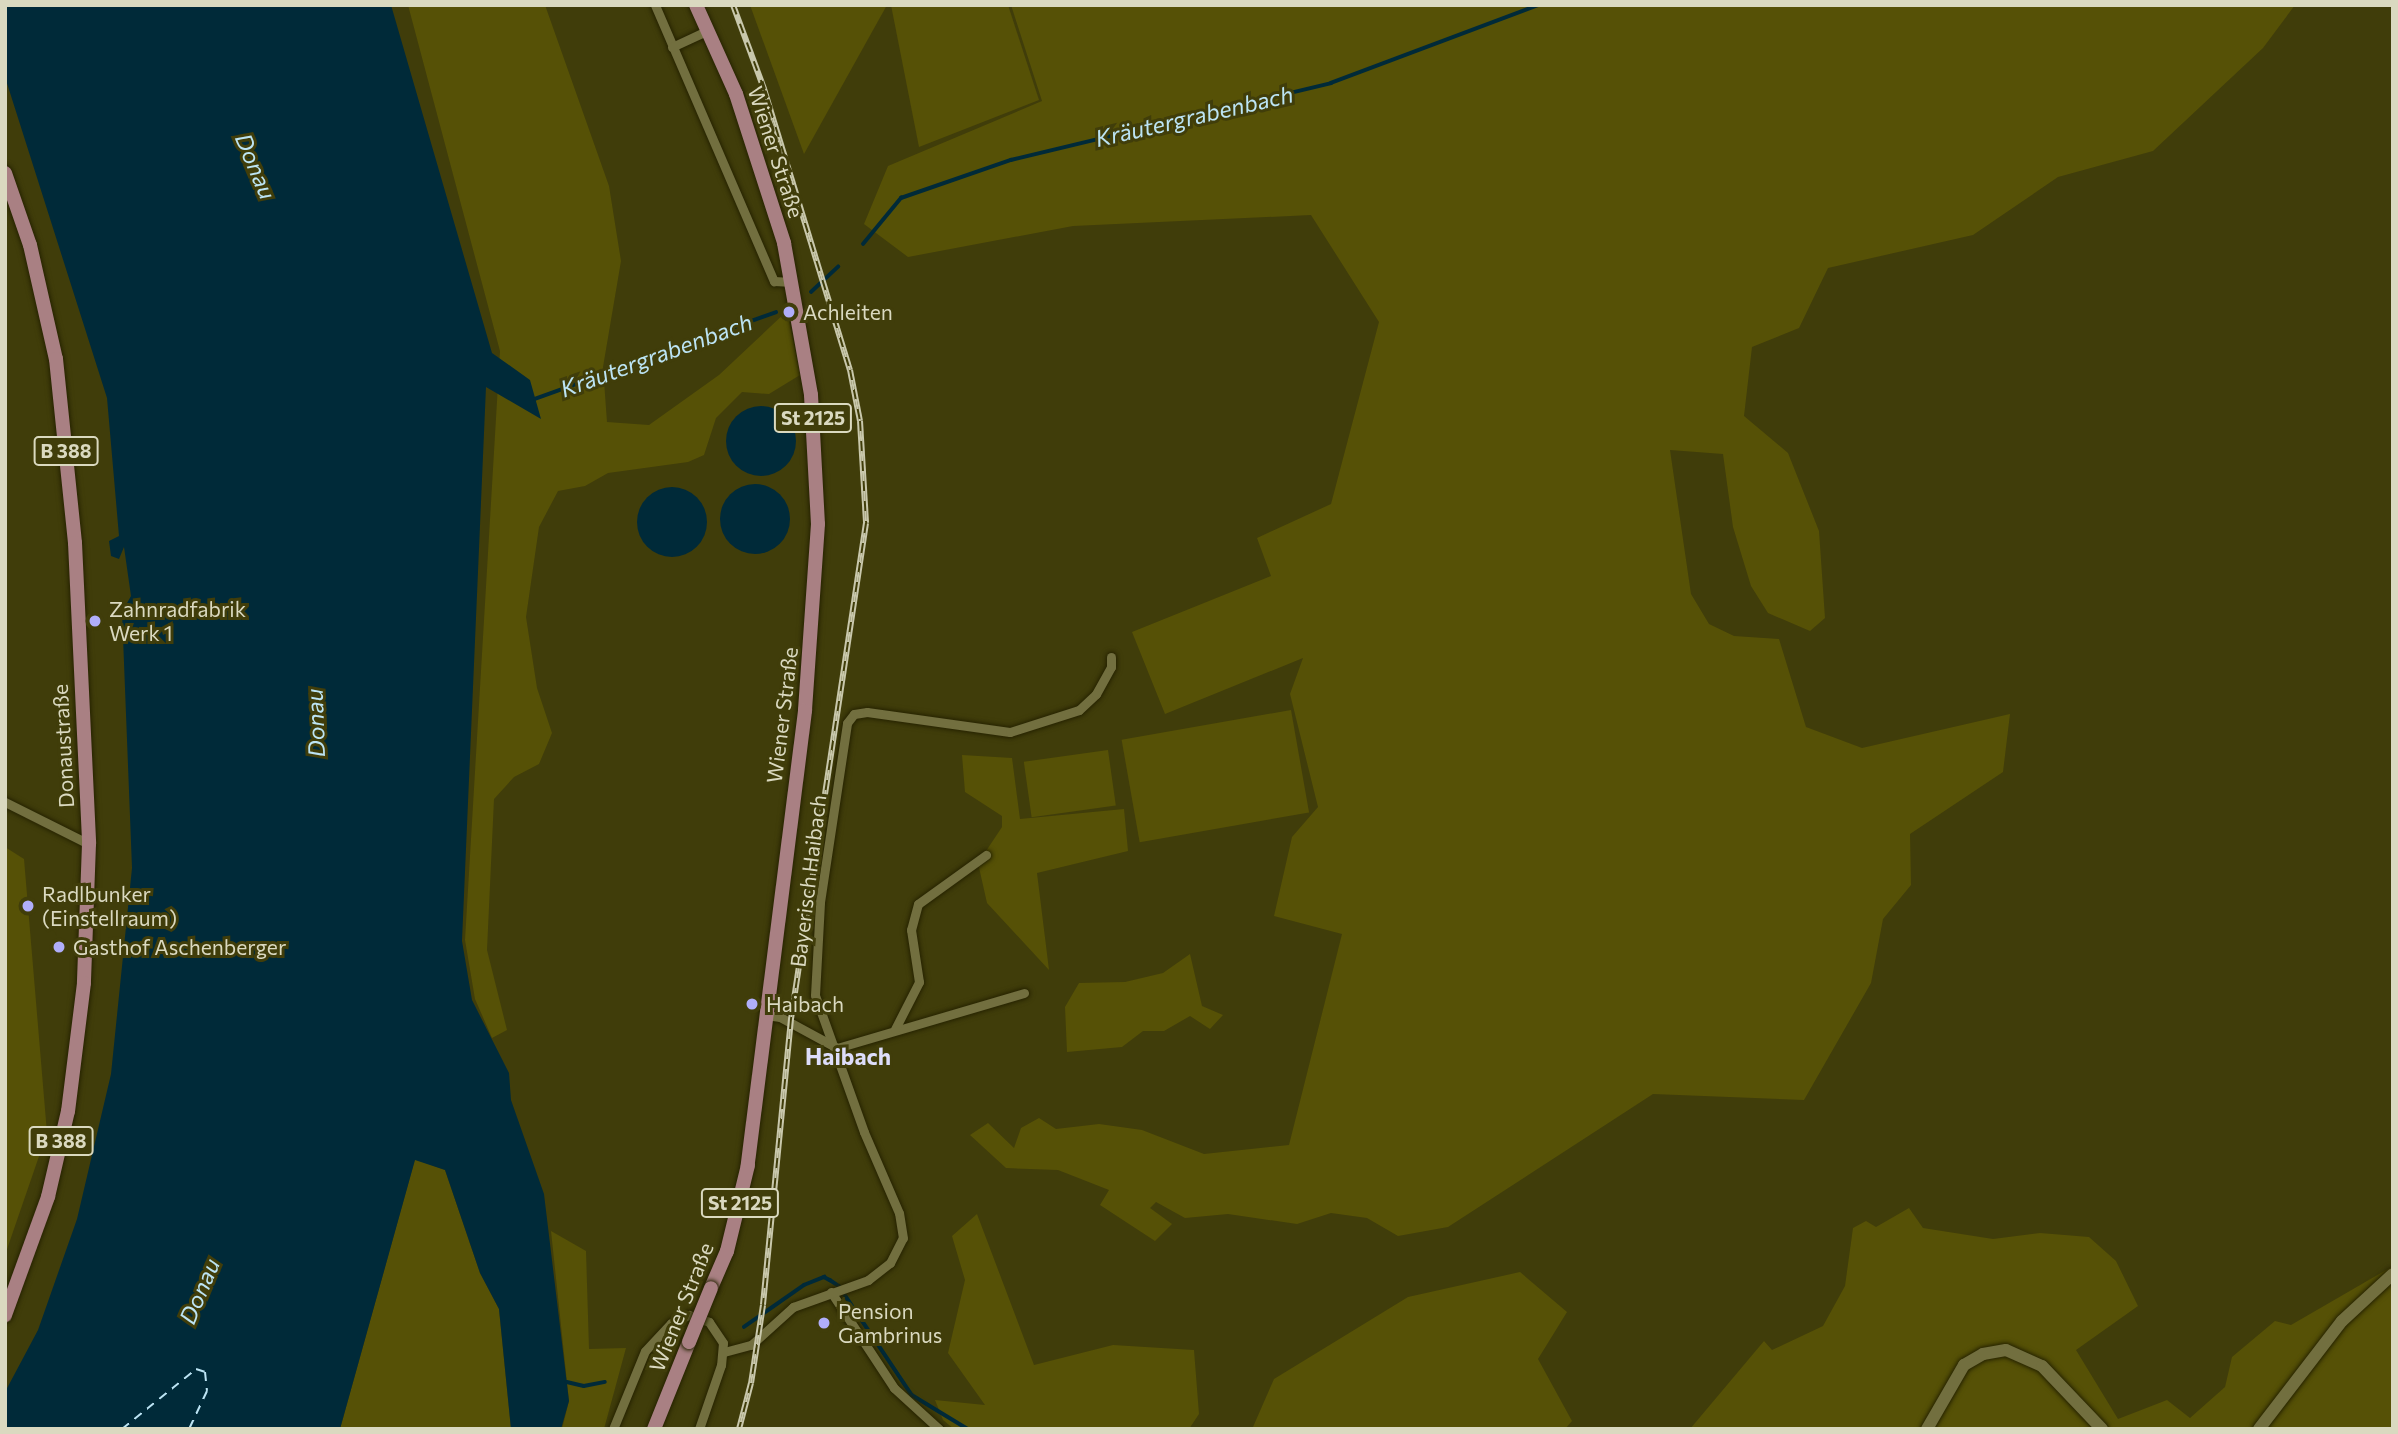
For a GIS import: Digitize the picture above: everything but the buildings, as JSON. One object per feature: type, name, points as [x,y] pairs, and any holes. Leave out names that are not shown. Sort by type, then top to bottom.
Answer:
[{"type":"main road","name":"Wiener Straße","points":[[654,1429],[711,1289],[742,1192],[805,711],[817,578],[815,444],[792,282],[762,165],[696,5]]},
{"type":"main road","name":"Donaustraße","points":[[5,173],[30,246],[57,359],[75,543],[89,845],[84,983],[68,1111],[48,1197],[5,1315]]},
{"type":"main road","points":[[2259,1429],[2342,1321],[2393,1273]]},
{"type":"main road","points":[[1927,1429],[1964,1365],[1983,1353],[2006,1350],[2042,1366],[2102,1429]]},
{"type":"street","points":[[655,5],[774,281],[792,282]]},
{"type":"street","points":[[672,47],[708,30]]},
{"type":"street","name":"Bayerisch Haibach","points":[[724,1352],[751,1345],[788,1310],[868,1280],[890,1262],[902,1238],[900,1213],[864,1132],[837,1048],[821,1020],[813,967],[850,719],[867,712],[1010,732],[1079,710],[1096,694],[1111,667],[1111,657]]},
{"type":"street","points":[[5,802],[89,845]]},
{"type":"street","points":[[895,1029],[919,982],[911,930],[918,904],[986,855]]},
{"type":"street","points":[[766,1014],[780,1017],[837,1048],[1024,993]]},
{"type":"street","points":[[834,1291],[894,1388],[939,1429]]},
{"type":"street","points":[[613,1429],[645,1352],[671,1323],[689,1315],[702,1318],[717,1331],[724,1352],[699,1429]]},
{"type":"shaded area","points":[[408,5],[545,5],[609,186],[621,261],[603,367],[607,422],[649,425],[719,375],[787,311],[800,375],[769,394],[742,392],[716,418],[704,455],[688,462],[608,473],[585,486],[558,491],[539,527],[526,617],[537,688],[552,733],[539,764],[514,777],[494,799],[487,950],[507,1030],[492,1038],[475,999],[465,940],[500,351]]},
{"type":"shaded area","points":[[750,5],[887,5],[804,154]]},
{"type":"shaded area","points":[[891,5],[1008,5],[1039,100],[919,147]]},
{"type":"shaded area","points":[[1011,5],[2295,5],[2263,48],[2153,151],[2058,177],[1973,235],[1828,268],[1799,328],[1752,347],[1744,416],[1788,453],[1819,531],[1825,618],[1810,631],[1768,613],[1751,586],[1733,527],[1723,454],[1670,450],[1691,594],[1709,624],[1734,636],[1779,639],[1806,727],[1862,748],[2010,714],[2003,772],[1910,834],[1911,885],[1883,919],[1871,983],[1804,1100],[1653,1094],[1448,1227],[1398,1236],[1367,1218],[1331,1213],[1297,1224],[1228,1214],[1185,1218],[1156,1202],[1150,1208],[1172,1224],[1155,1241],[1100,1205],[1109,1190],[1058,1170],[1006,1168],[970,1135],[988,1123],[1014,1148],[1021,1128],[1039,1118],[1056,1129],[1099,1124],[1142,1130],[1204,1154],[1289,1145],[1342,934],[1274,916],[1292,837],[1318,807],[1290,694],[1303,658],[1165,714],[1132,632],[1271,576],[1257,538],[1331,504],[1379,322],[1311,215],[1073,226],[908,257],[864,224],[888,166],[1042,101]]},
{"type":"shaded area","points":[[1291,710],[1309,812],[1140,842],[1122,740]]},
{"type":"shaded area","points":[[1108,750],[1116,805],[1032,817],[1024,762]]},
{"type":"shaded area","points":[[962,755],[1012,758],[1020,819],[1124,809],[1128,851],[1037,873],[1049,970],[987,903],[978,863],[1002,827],[1002,816],[965,792]]},
{"type":"shaded area","points":[[5,847],[24,859],[47,1133],[5,1255]]},
{"type":"shaded area","points":[[1190,954],[1202,1006],[1223,1015],[1210,1029],[1190,1016],[1164,1031],[1143,1031],[1122,1047],[1067,1052],[1065,1007],[1079,983],[1125,982],[1163,973]]},
{"type":"shaded area","points":[[415,1159],[445,1170],[480,1273],[499,1309],[511,1429],[340,1429]]},
{"type":"shaded area","points":[[1909,1208],[1923,1228],[1993,1239],[2040,1233],[2089,1237],[2116,1261],[2138,1306],[2076,1350],[2118,1419],[2167,1400],[2190,1418],[2225,1387],[2232,1357],[2275,1321],[2291,1325],[2393,1266],[2393,1429],[1690,1429],[1764,1341],[1772,1350],[1823,1326],[1845,1286],[1853,1228],[1866,1221],[1876,1227]]},
{"type":"shaded area","points":[[977,1214],[1034,1365],[1113,1345],[1194,1350],[1199,1414],[1189,1429],[954,1429],[943,1420],[935,1400],[985,1405],[948,1353],[965,1280],[952,1236]]},
{"type":"shaded area","points":[[551,1231],[586,1251],[589,1349],[626,1348],[604,1429],[562,1429],[569,1401]]},
{"type":"shaded area","points":[[1520,1272],[1567,1312],[1538,1359],[1572,1421],[1565,1429],[1253,1427],[1274,1379],[1408,1297]]},
{"type":"water","name":"Donau","points":[[5,5],[391,5],[492,353],[530,380],[541,419],[486,387],[462,941],[472,1000],[509,1073],[511,1100],[544,1194],[569,1401],[561,1429],[511,1429],[499,1309],[480,1273],[445,1170],[415,1160],[340,1429],[5,1429],[5,1392],[38,1330],[77,1219],[111,1074],[132,868],[122,612],[131,596],[124,547],[119,559],[111,556],[109,541],[119,536],[107,398],[5,77]]},
{"type":"water","points":[[761,406],[786,416],[796,441],[786,466],[761,476],[736,466],[726,441],[736,416]]},
{"type":"water","points":[[755,484],[780,494],[790,519],[780,544],[755,554],[730,544],[720,519],[730,494]]},
{"type":"water","points":[[672,487],[697,497],[707,522],[697,547],[672,557],[647,547],[637,522],[647,497]]},
{"type":"waterway","name":"Kräutergrabenbach","points":[[863,244],[901,198],[1011,160],[1331,83],[1539,5]]},
{"type":"waterway","name":"Kräutergrabenbach","points":[[811,292],[838,267]]},
{"type":"waterway","name":"Kräutergrabenbach","points":[[535,399],[776,312]]},
{"type":"waterway","name":"Haibach","points":[[744,1327],[804,1285],[824,1277],[839,1286],[912,1395],[968,1429]]},
{"type":"waterway","name":"Haibach","points":[[567,1382],[584,1386],[605,1382]]},
{"type":"ferry route","points":[[122,1429],[196,1369],[205,1372],[207,1391],[189,1429]]},
{"type":"railway","points":[[733,5],[764,89],[850,370],[860,421],[866,523],[791,1019],[763,1305],[751,1383],[739,1429]]},
{"type":"place","name":"Achleiten","points":[[789,312]]},
{"type":"place","name":"Zahnradfabrik Werk 1","points":[[95,621]]},
{"type":"place","name":"Radlbunker (Einstellraum)","points":[[28,906]]},
{"type":"place","name":"Gasthof Aschenberger","points":[[59,947]]},
{"type":"place","name":"Haibach","points":[[752,1004]]},
{"type":"place","name":"Pension Gambrinus","points":[[824,1323]]},
{"type":"district","name":"Haibach","points":[[848,1056]]}]
